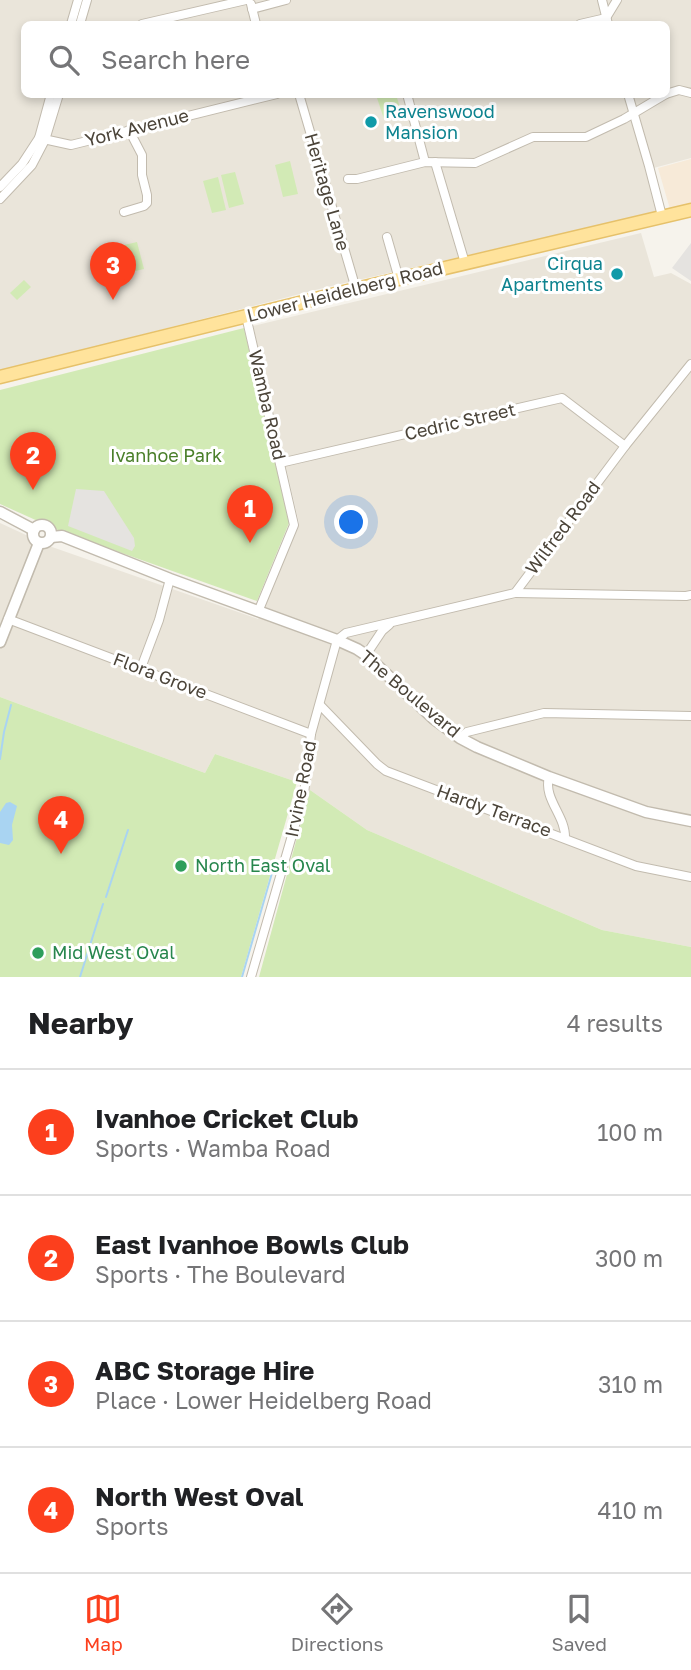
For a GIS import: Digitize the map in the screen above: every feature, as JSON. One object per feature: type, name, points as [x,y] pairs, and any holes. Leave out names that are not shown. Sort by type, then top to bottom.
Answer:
[{"type":"main road","name":"Lower Heidelberg Road","points":[[0,377],[691,210]]},
{"type":"street","points":[[72,21],[78,0]]},
{"type":"street","points":[[81,21],[87,0]]},
{"type":"street","points":[[157,21],[249,3],[286,0]]},
{"type":"street","points":[[602,0],[607,21]]},
{"type":"street","points":[[607,21],[617,0]]},
{"type":"street","points":[[249,3],[255,21]]},
{"type":"street","points":[[670,93],[679,90],[691,93]]},
{"type":"street","points":[[0,187],[42,139],[50,98]]},
{"type":"street","points":[[0,199],[32,165],[57,98]]},
{"type":"street","name":"York Avenue","points":[[42,139],[71,145],[262,98]]},
{"type":"street","name":"Heritage Lane","points":[[300,98],[356,289]]},
{"type":"street","points":[[408,98],[425,162]]},
{"type":"street","points":[[629,98],[662,216]]},
{"type":"street","points":[[348,179],[358,179],[425,162],[475,163],[533,137],[586,137],[659,98]]},
{"type":"street","points":[[124,212],[147,204],[142,155],[128,130]]},
{"type":"street","points":[[435,162],[465,263]]},
{"type":"street","points":[[387,237],[399,279]]},
{"type":"street","name":"Wamba Road","points":[[246,316],[294,525],[258,612]]},
{"type":"street","name":"Wilfred Road","points":[[337,640],[346,633],[515,593],[691,363]]},
{"type":"street","name":"Cedric Street","points":[[280,463],[562,398],[625,446]]},
{"type":"street","points":[[0,512],[34,530]]},
{"type":"street","points":[[44,525],[49,528],[51,537],[46,543],[40,543],[33,537],[34,530],[44,525]]},
{"type":"street","name":"The Boulevard","points":[[51,537],[62,536],[337,640],[366,655],[434,719],[477,747],[646,812],[691,821]]},
{"type":"street","points":[[0,642],[40,543]]},
{"type":"street","points":[[141,668],[159,620],[170,579]]},
{"type":"street","points":[[515,593],[691,595]]},
{"type":"street","name":"Flora Grove","points":[[8,619],[311,734]]},
{"type":"street","points":[[366,655],[382,631],[391,623]]},
{"type":"street","name":"Irvine Road","points":[[251,977],[303,794],[311,734],[337,640]]},
{"type":"street","name":"Hardy Terrace","points":[[320,705],[386,771],[636,866],[691,877]]},
{"type":"street","points":[[460,738],[467,732],[544,713],[691,716]]},
{"type":"street","points":[[550,776],[547,785],[564,828],[565,838]]},
{"type":"shaded area","points":[[0,0],[691,0],[691,158],[646,170],[658,212],[327,287],[0,371]]},
{"type":"shaded area","points":[[691,159],[691,203],[670,209],[658,168]]},
{"type":"shaded area","points":[[641,233],[654,277],[671,273],[691,284],[691,947],[602,930],[367,830],[297,782],[215,754],[205,773],[0,697],[0,523],[52,547],[258,619],[299,523],[253,326]]},
{"type":"shaded area","points":[[691,243],[691,281],[672,268]]},
{"type":"shaded area","points":[[76,489],[104,491],[134,538],[135,546],[132,551],[68,526]]},
{"type":"green space","points":[[377,98],[397,98],[402,113],[384,119]]},
{"type":"green space","points":[[290,161],[298,194],[283,197],[275,165]]},
{"type":"green space","points":[[235,172],[244,204],[229,208],[221,175]]},
{"type":"green space","points":[[218,177],[226,210],[212,213],[203,181]]},
{"type":"green space","points":[[137,242],[144,269],[131,272],[124,245]]},
{"type":"green space","points":[[24,280],[31,287],[17,300],[10,293]]},
{"type":"green space","name":"Ivanhoe Park","points":[[244,328],[289,523],[257,601],[60,531],[0,504],[0,390]]},
{"type":"green space","points":[[0,697],[205,773],[215,754],[297,782],[241,977],[0,977]]},
{"type":"green space","points":[[310,790],[367,830],[602,930],[691,947],[691,977],[259,977]]},
{"type":"water","points":[[6,803],[17,806],[12,825],[13,840],[9,845],[0,843],[0,812]]},
{"type":"waterway","points":[[0,759],[11,705]]},
{"type":"waterway","points":[[106,897],[128,830]]},
{"type":"waterway","points":[[242,977],[272,873]]},
{"type":"waterway","points":[[80,977],[103,904]]},
{"type":"place","name":"Ravenswood Mansion","points":[[371,122]]},
{"type":"place","name":"Cirqua Apartments","points":[[617,274]]},
{"type":"place","name":"ABC Storage Hire","points":[[113,300]]},
{"type":"place","name":"East Ivanhoe Bowls Club","points":[[33,490]]},
{"type":"place","name":"Ivanhoe Cricket Club","points":[[250,543]]},
{"type":"place","name":"North West Oval","points":[[61,854]]},
{"type":"place","name":"North East Oval","points":[[181,866]]},
{"type":"place","name":"Mid West Oval","points":[[38,953]]}]
